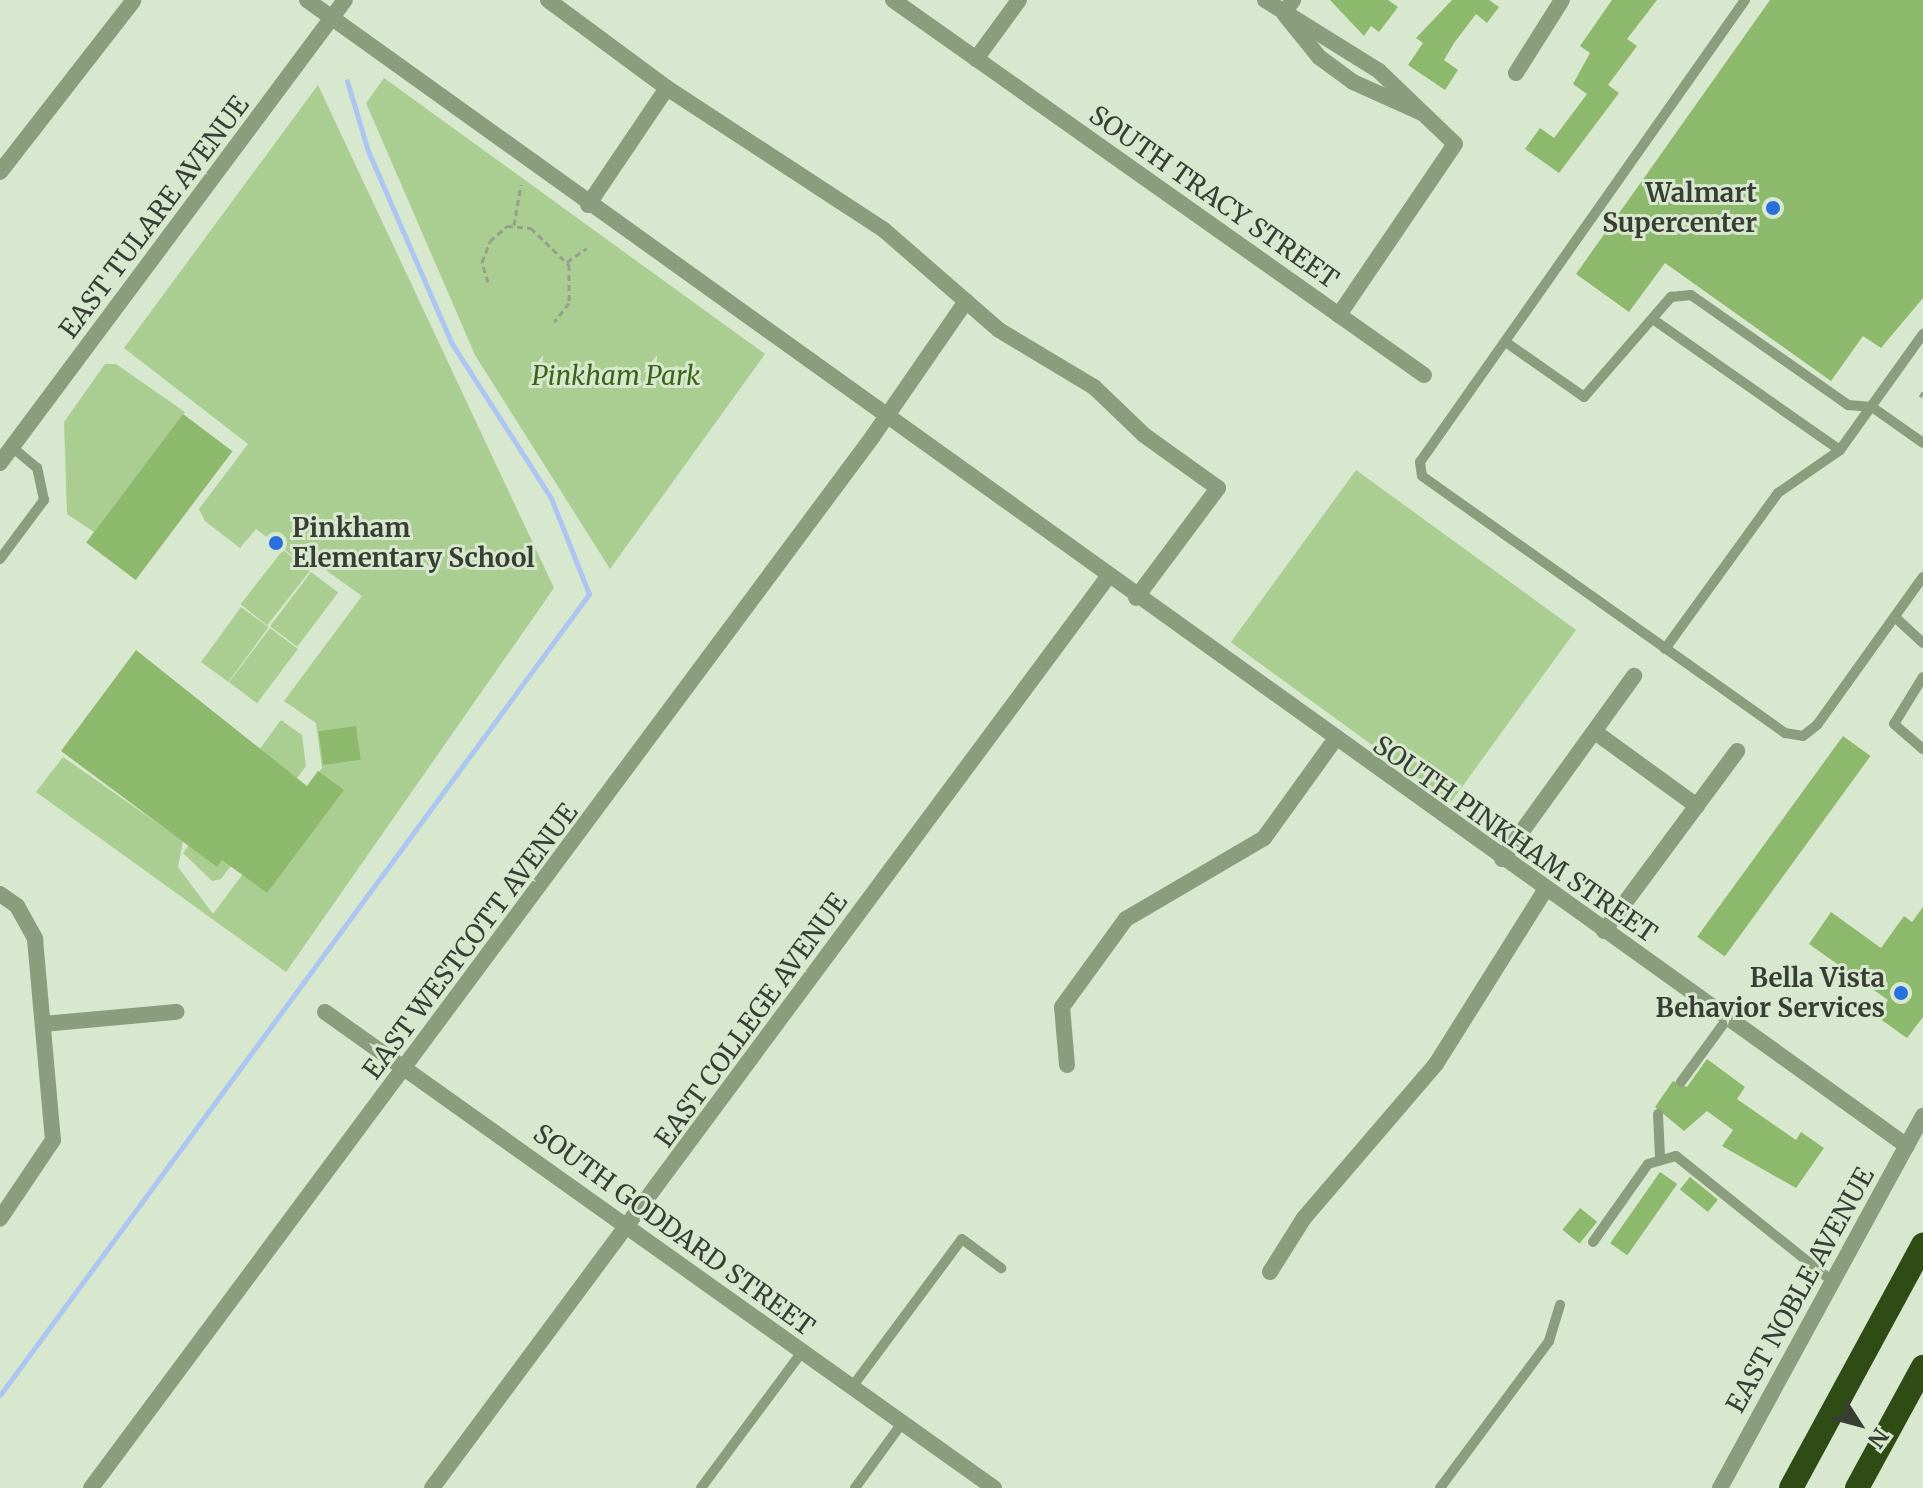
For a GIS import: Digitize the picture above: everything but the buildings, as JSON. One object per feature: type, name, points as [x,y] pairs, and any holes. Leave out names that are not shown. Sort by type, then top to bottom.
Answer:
[{"type":"highway","points":[[1791,1488],[1923,1245]]},
{"type":"highway","points":[[1857,1488],[1923,1367]]},
{"type":"street","name":"SOUTH PINKHAM STREET","points":[[307,0],[883,419],[1907,1146]]},
{"type":"street","name":"EAST TULARE AVENUE","points":[[0,463],[345,0]]},
{"type":"street","points":[[548,0],[667,88],[884,230],[1024,349],[1094,387],[1144,435],[1218,488],[1136,598]]},
{"type":"street","name":"SOUTH TRACY STREET","points":[[893,0],[1424,375]]},
{"type":"street","points":[[976,59],[1019,0]]},
{"type":"street","points":[[1265,0],[1289,7],[1379,71],[1455,144],[1339,315]]},
{"type":"street","points":[[1516,73],[1562,0]]},
{"type":"street","points":[[0,172],[133,1]]},
{"type":"street","points":[[1289,7],[1319,57],[1353,82],[1426,114]]},
{"type":"street","points":[[588,205],[667,88]]},
{"type":"street","points":[[883,419],[966,301]]},
{"type":"street","name":"EAST WESTCOTT AVENUE","points":[[91,1488],[406,1068],[883,419]]},
{"type":"street","name":"EAST COLLEGE AVENUE","points":[[432,1488],[1107,578]]},
{"type":"street","points":[[1502,859],[1634,676]]},
{"type":"street","points":[[1595,732],[1697,806]]},
{"type":"street","points":[[1067,1065],[1062,1007],[1126,919],[1264,838],[1334,741]]},
{"type":"street","points":[[1604,931],[1737,751]]},
{"type":"street","points":[[1270,1272],[1304,1218],[1436,1064],[1545,890]]},
{"type":"street","points":[[0,894],[22,912],[35,939],[53,1140],[0,1219]]},
{"type":"street","points":[[43,1024],[176,1012]]},
{"type":"street","name":"SOUTH GODDARD STREET","points":[[325,1012],[994,1488]]},
{"type":"street","name":"EAST NOBLE AVENUE","points":[[1720,1488],[1923,1116]]},
{"type":"lane","points":[[1745,0],[1507,343],[1420,462],[1422,476],[1785,733],[1803,736],[1923,577]]},
{"type":"lane","points":[[1507,343],[1584,397],[1671,297],[1691,295],[1848,405],[1872,407],[1923,443]]},
{"type":"lane","points":[[1654,320],[1840,450]]},
{"type":"lane","points":[[1665,649],[1778,493],[1840,450],[1923,334]]},
{"type":"lane","points":[[0,559],[44,500],[37,468],[12,447]]},
{"type":"lane","points":[[1895,617],[1923,643]]},
{"type":"lane","points":[[1923,677],[1894,724],[1923,749]]},
{"type":"lane","points":[[1681,1082],[1727,1019]]},
{"type":"lane","points":[[1593,1242],[1660,1157],[1658,1114]]},
{"type":"lane","points":[[1660,1157],[1676,1156],[1833,1282]]},
{"type":"lane","points":[[852,1387],[962,1239],[1001,1268]]},
{"type":"lane","points":[[1440,1488],[1549,1341],[1560,1305]]},
{"type":"lane","points":[[701,1488],[802,1352]]},
{"type":"lane","points":[[855,1488],[902,1423]]},
{"type":"path","points":[[514,225],[521,185]]},
{"type":"path","points":[[488,282],[484,252],[499,231],[514,225],[546,238],[567,262],[569,303],[554,322]]},
{"type":"path","points":[[567,262],[587,248]]},
{"type":"path","points":[[1920,397],[1923,392]]},
{"type":"green space","name":"Pinkham Park","points":[[384,78],[765,354],[610,569],[475,355],[366,103]]},
{"type":"green space","points":[[318,85],[554,588],[286,972],[36,792],[63,757],[183,841],[178,867],[213,914],[322,768],[316,723],[284,701],[362,596],[306,556],[314,544],[300,561],[256,529],[240,548],[205,521],[199,509],[248,444],[124,348]]},
{"type":"green space","points":[[105,364],[116,364],[185,412],[94,532],[67,514],[64,422]]},
{"type":"green space","points":[[1356,470],[1576,630],[1451,802],[1231,642]]},
{"type":"green space","points":[[283,550],[310,571],[267,625],[241,604]]},
{"type":"green space","points":[[311,572],[338,592],[297,647],[270,626]]},
{"type":"green space","points":[[241,607],[269,627],[229,682],[201,662]]},
{"type":"green space","points":[[270,628],[298,649],[257,703],[229,682]]},
{"type":"green space","points":[[281,720],[302,735],[306,766],[221,879],[212,881],[183,853]]},
{"type":"waterway","points":[[0,1395],[589,594],[551,498],[452,344],[368,151],[347,81]]},
{"type":"place","name":"Walmart Supercenter","points":[[1773,208]]},
{"type":"place","name":"Pinkham Elementary School","points":[[276,543]]},
{"type":"place","name":"Bella Vista Behavior Services","points":[[1901,993]]}]
